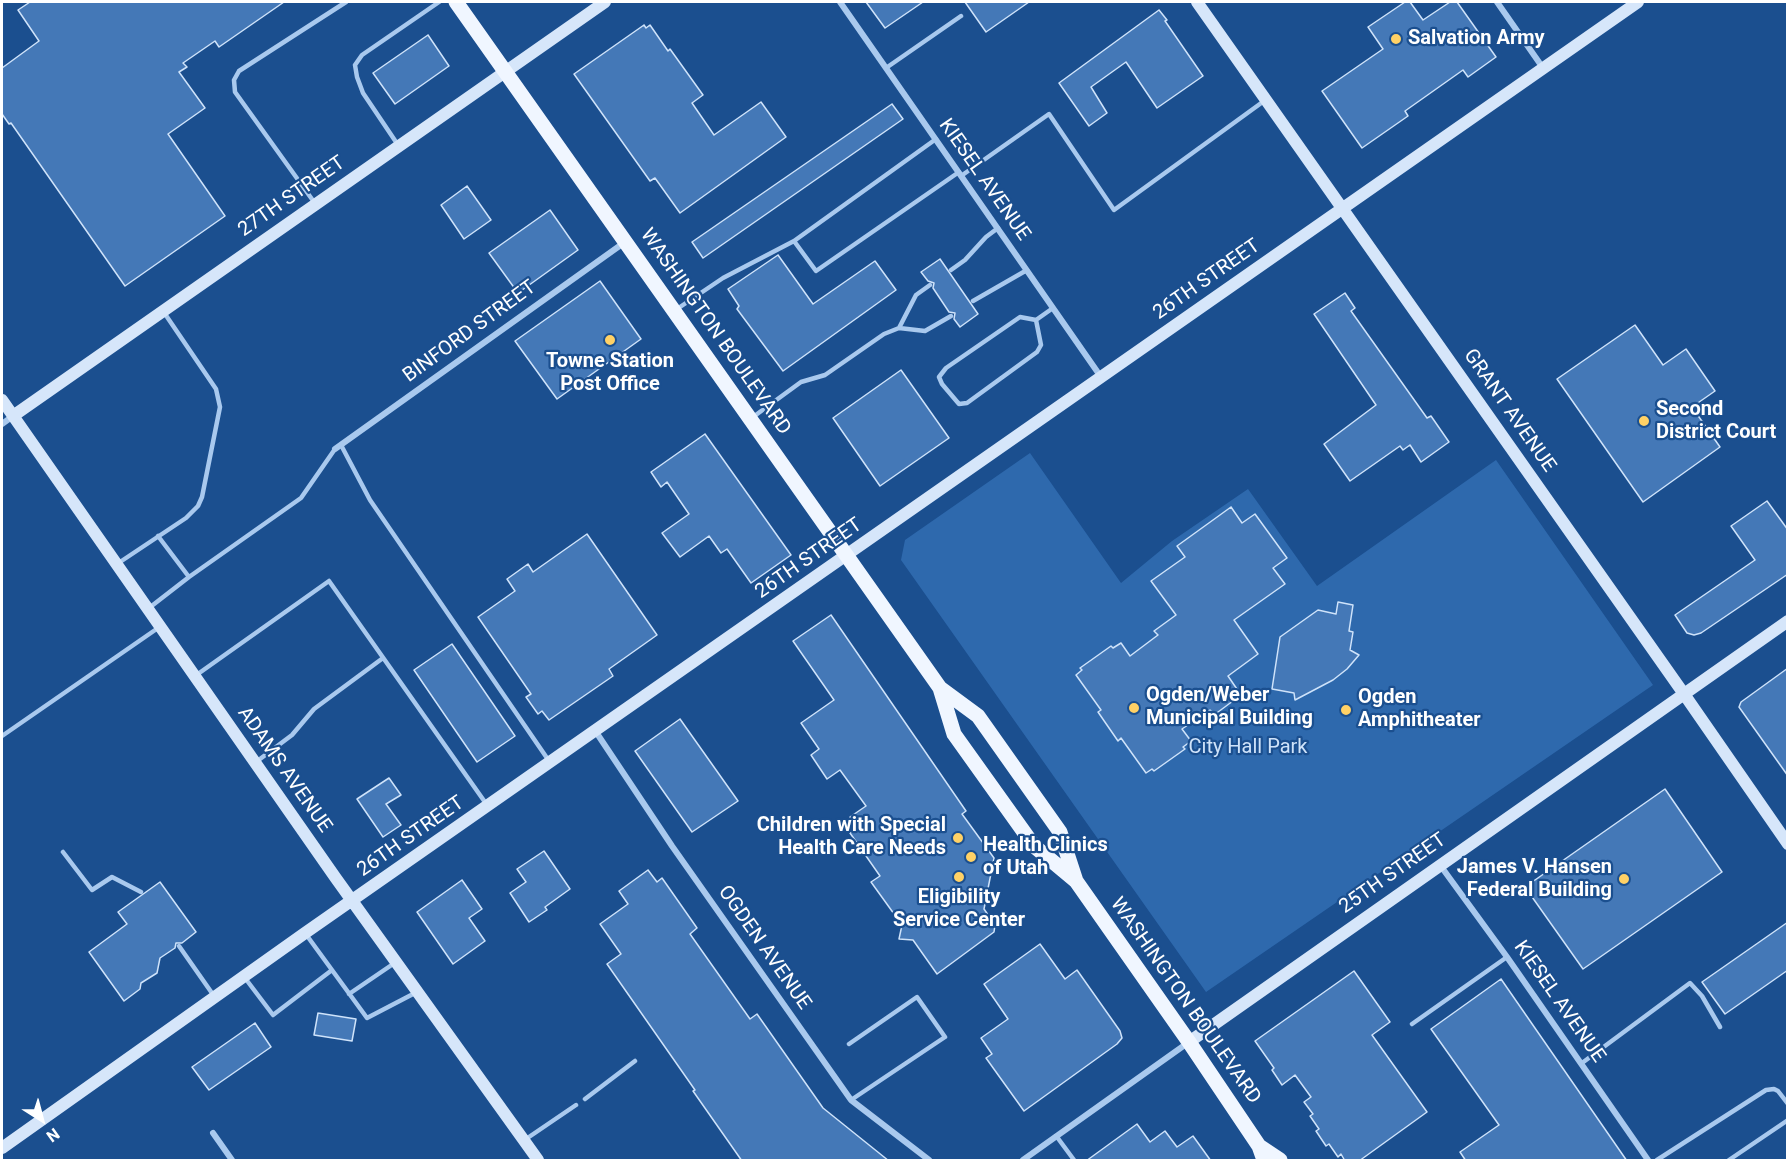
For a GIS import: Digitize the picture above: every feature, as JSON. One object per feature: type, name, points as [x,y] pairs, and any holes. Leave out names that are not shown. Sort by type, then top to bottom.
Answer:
[{"type":"main road","name":"WASHINGTON BOULEVARD","points":[[456,2],[940,688],[954,734],[1034,846],[1076,881],[1189,1042],[1261,1153],[1280,1161]]},
{"type":"main road","name":"WASHINGTON BOULEVARD","points":[[940,688],[978,716],[1060,832],[1076,881]]},
{"type":"street","name":"27TH STREET","points":[[2,424],[605,2]]},
{"type":"street","name":"KIESEL AVENUE","points":[[840,2],[1101,378]]},
{"type":"street","name":"GRANT AVENUE","points":[[1197,2],[1788,844]]},
{"type":"street","points":[[1497,2],[1544,68]]},
{"type":"street","name":"26TH STREET","points":[[2,1148],[305,933],[353,902],[1638,2]]},
{"type":"street","name":"BINFORD STREET","points":[[338,447],[625,242]]},
{"type":"street","name":"ADAMS AVENUE","points":[[2,400],[353,902],[538,1161]]},
{"type":"street","name":"25TH STREET","points":[[1023,1161],[1788,621]]},
{"type":"street","name":"OGDEN AVENUE","points":[[596,732],[672,846],[851,1100],[929,1161]]},
{"type":"street","name":"KIESEL AVENUE","points":[[1440,865],[1582,1063],[1648,1161]]},
{"type":"street","points":[[213,1133],[232,1161]]},
{"type":"lane","points":[[316,204],[235,92],[234,80],[239,71],[346,2]]},
{"type":"lane","points":[[399,146],[363,93],[355,64],[362,55],[439,2]]},
{"type":"lane","points":[[886,68],[961,16]]},
{"type":"lane","points":[[794,241],[816,271],[1049,114],[1114,210],[1266,99]]},
{"type":"lane","points":[[674,311],[723,278],[794,241],[936,139]]},
{"type":"lane","points":[[951,270],[965,260],[986,237],[998,228]]},
{"type":"lane","points":[[973,302],[1027,270]]},
{"type":"lane","points":[[899,328],[916,295],[930,285]]},
{"type":"lane","points":[[1036,320],[1041,345],[1037,352],[967,403],[959,404],[939,377],[946,368],[1020,317],[1036,320],[1053,308]]},
{"type":"lane","points":[[116,564],[194,512],[198,506],[202,498],[220,407],[216,389],[163,311]]},
{"type":"lane","points":[[751,419],[801,382],[825,375],[884,334],[899,328],[925,331],[951,316]]},
{"type":"lane","points":[[148,608],[301,498],[338,447],[370,500],[550,764]]},
{"type":"lane","points":[[158,536],[189,578]]},
{"type":"lane","points":[[195,676],[329,581],[488,807]]},
{"type":"lane","points":[[2,736],[160,626]]},
{"type":"lane","points":[[255,762],[292,735],[314,709],[383,658]]},
{"type":"lane","points":[[63,852],[92,890],[112,878],[141,892]]},
{"type":"lane","points":[[305,933],[367,1018],[417,992]]},
{"type":"lane","points":[[179,946],[216,998]]},
{"type":"lane","points":[[1412,1024],[1507,957]]},
{"type":"lane","points":[[349,994],[396,962]]},
{"type":"lane","points":[[245,977],[273,1015],[332,970]]},
{"type":"lane","points":[[1582,1063],[1690,983],[1702,996],[1720,1027]]},
{"type":"lane","points":[[849,1044],[917,997],[945,1037],[851,1100]]},
{"type":"lane","points":[[585,1099],[635,1061]]},
{"type":"lane","points":[[1657,1161],[1766,1090],[1778,1091],[1788,1104]]},
{"type":"lane","points":[[524,1141],[576,1105]]},
{"type":"lane","points":[[1729,1161],[1788,1120]]},
{"type":"lane","points":[[1057,1137],[1074,1161]]},
{"type":"lane","points":[[1261,1153],[1270,1161]]},
{"type":"green space","name":"City Hall Park","points":[[1030,453],[1121,583],[1172,541],[1248,489],[1317,586],[1496,460],[1653,685],[1206,992],[901,560],[905,540]]},
{"type":"building","points":[[30,2],[284,2],[219,47],[215,41],[183,63],[187,67],[179,72],[205,108],[168,134],[225,216],[125,286],[11,123],[9,124],[2,114],[2,68],[39,41],[18,10]]},
{"type":"building","points":[[866,2],[923,2],[885,28]]},
{"type":"building","points":[[965,2],[1029,2],[986,32]]},
{"type":"building","points":[[1405,2],[1410,2],[1423,20],[1450,2],[1457,2],[1496,57],[1468,77],[1463,70],[1405,111],[1408,116],[1362,148],[1322,91],[1383,49],[1368,27]]},
{"type":"building","points":[[1159,10],[1203,76],[1157,108],[1126,62],[1091,87],[1107,113],[1089,126],[1059,83]]},
{"type":"building","points":[[644,25],[646,28],[650,25],[703,95],[692,103],[714,135],[761,102],[786,137],[680,213],[655,178],[650,181],[574,74]]},
{"type":"building","points":[[428,35],[449,66],[395,104],[373,73]]},
{"type":"building","points":[[892,104],[903,119],[703,258],[692,242]]},
{"type":"building","points":[[467,186],[491,220],[464,239],[441,205]]},
{"type":"building","points":[[550,210],[578,250],[518,293],[489,253]]},
{"type":"building","points":[[778,255],[813,304],[875,261],[896,290],[783,371],[737,309],[739,306],[728,289]]},
{"type":"building","points":[[940,259],[978,314],[960,327],[954,319],[955,313],[949,312],[933,288],[934,283],[928,281],[921,272]]},
{"type":"building","points":[[600,281],[641,339],[557,399],[515,341]]},
{"type":"building","points":[[1345,293],[1355,308],[1351,311],[1427,418],[1431,416],[1449,442],[1421,462],[1410,445],[1403,450],[1400,446],[1350,481],[1324,444],[1376,405],[1314,314]]},
{"type":"building","name":"Second District Court","points":[[1635,325],[1663,365],[1686,349],[1715,391],[1692,407],[1720,447],[1643,502],[1557,379]]},
{"type":"building","points":[[901,370],[949,438],[880,486],[833,418]]},
{"type":"building","points":[[705,434],[791,555],[751,583],[727,549],[721,553],[709,536],[680,557],[662,533],[689,514],[667,482],[661,487],[651,472]]},
{"type":"building","points":[[1767,501],[1788,530],[1788,574],[1701,633],[1694,635],[1687,633],[1675,615],[1755,560],[1731,526]]},
{"type":"building","points":[[1231,507],[1242,523],[1255,514],[1287,558],[1273,568],[1285,584],[1234,620],[1258,654],[1228,676],[1241,695],[1214,715],[1210,710],[1182,729],[1191,741],[1183,747],[1185,749],[1154,771],[1152,769],[1146,773],[1121,738],[1118,741],[1098,712],[1101,710],[1076,675],[1082,670],[1080,668],[1111,646],[1113,648],[1121,643],[1130,656],[1158,635],[1154,631],[1176,615],[1151,581],[1185,557],[1177,546]]},
{"type":"building","points":[[587,534],[657,635],[609,669],[613,676],[549,720],[542,711],[538,714],[526,697],[531,694],[478,617],[515,591],[507,579],[528,564],[533,572]]},
{"type":"building","points":[[1338,602],[1353,605],[1349,631],[1353,632],[1350,650],[1359,655],[1333,680],[1295,700],[1294,693],[1272,689],[1280,637],[1318,610],[1336,614]]},
{"type":"building","points":[[831,615],[966,811],[962,814],[994,858],[984,909],[995,925],[994,932],[937,974],[913,940],[899,939],[902,925],[871,882],[880,876],[850,833],[857,828],[850,817],[866,806],[840,770],[827,779],[811,755],[819,749],[801,723],[834,700],[793,641]]},
{"type":"building","points":[[452,644],[515,736],[477,762],[414,670]]},
{"type":"building","points":[[1788,668],[1788,776],[1739,707],[1741,702]]},
{"type":"building","points":[[680,719],[738,801],[692,832],[635,751]]},
{"type":"building","points":[[389,778],[401,795],[386,804],[401,825],[383,837],[357,799]]},
{"type":"building","name":"James V. Hansen Federal Building","points":[[1665,789],[1722,872],[1583,969],[1525,887]]},
{"type":"building","points":[[544,851],[570,889],[545,907],[547,910],[529,922],[510,893],[526,882],[517,869]]},
{"type":"building","points":[[648,870],[657,882],[662,878],[697,928],[690,934],[750,1019],[757,1014],[823,1108],[889,1161],[742,1161],[607,964],[621,954],[600,924],[628,904],[619,891]]},
{"type":"building","points":[[462,880],[482,909],[469,918],[485,941],[453,964],[417,912]]},
{"type":"building","points":[[160,882],[196,932],[182,943],[176,943],[175,948],[160,958],[157,973],[141,983],[140,989],[124,1001],[89,952],[127,924],[118,912]]},
{"type":"building","points":[[1788,922],[1788,970],[1725,1014],[1702,982]]},
{"type":"building","points":[[1040,944],[1065,979],[1077,970],[1120,1031],[1122,1038],[1117,1044],[1024,1111],[986,1058],[992,1054],[981,1038],[1008,1019],[984,984]]},
{"type":"building","points":[[1354,971],[1390,1022],[1372,1035],[1427,1112],[1359,1161],[1345,1161],[1341,1154],[1338,1157],[1329,1144],[1326,1146],[1316,1131],[1319,1129],[1310,1116],[1313,1114],[1304,1102],[1311,1097],[1295,1075],[1282,1085],[1272,1070],[1274,1068],[1255,1041]]},
{"type":"building","points":[[1501,979],[1627,1161],[1466,1161],[1460,1152],[1499,1125],[1431,1029]]},
{"type":"building","points":[[318,1013],[356,1019],[352,1041],[314,1035]]},
{"type":"building","points":[[255,1023],[271,1047],[209,1090],[192,1067]]},
{"type":"building","points":[[1137,1124],[1150,1142],[1165,1131],[1177,1147],[1193,1136],[1211,1161],[1086,1161]]},
{"type":"place","name":"Salvation Army","points":[[1396,39]]},
{"type":"place","name":"Towne Station Post Office","points":[[610,340]]},
{"type":"place","name":"Second District Court","points":[[1644,421]]},
{"type":"place","name":"Ogden/Weber Municipal Building","points":[[1134,708]]},
{"type":"place","name":"Ogden Amphitheater","points":[[1346,710]]},
{"type":"place","name":"Children with Special Health Care Needs","points":[[958,838]]},
{"type":"place","name":"Health Clinics of Utah","points":[[971,857]]},
{"type":"place","name":"Eligibility Service Center","points":[[959,877]]},
{"type":"place","name":"James V. Hansen Federal Building","points":[[1624,879]]}]
